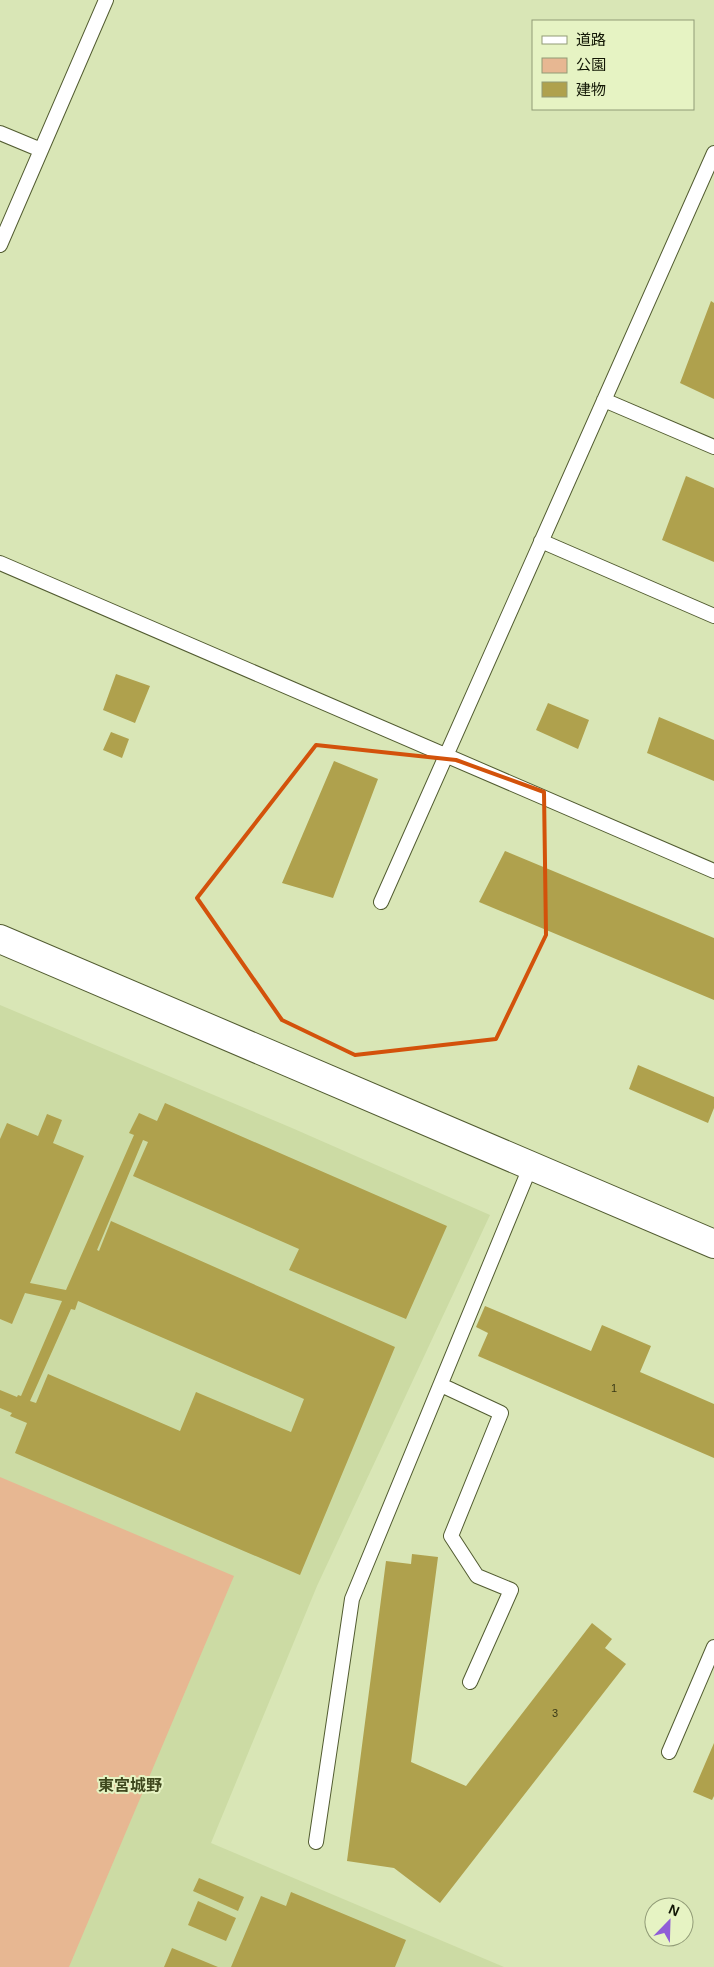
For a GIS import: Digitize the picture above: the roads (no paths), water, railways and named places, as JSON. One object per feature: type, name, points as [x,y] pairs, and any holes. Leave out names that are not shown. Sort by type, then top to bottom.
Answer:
[{"type":"street","points":[[0,939],[714,1244]]},
{"type":"lane","points":[[0,245],[106,0]]},
{"type":"lane","points":[[0,133],[41,150]]},
{"type":"lane","points":[[381,902],[714,153]]},
{"type":"lane","points":[[604,400],[714,447]]},
{"type":"lane","points":[[541,541],[714,616]]},
{"type":"lane","points":[[0,563],[714,871]]},
{"type":"lane","points":[[316,1842],[352,1599],[532,1165]]},
{"type":"lane","points":[[441,1385],[500,1413],[451,1536],[477,1576],[511,1590],[470,1682]]},
{"type":"lane","points":[[669,1752],[714,1647]]},
{"type":"district","name":"東宮城野","points":[[130,1785]]}]
